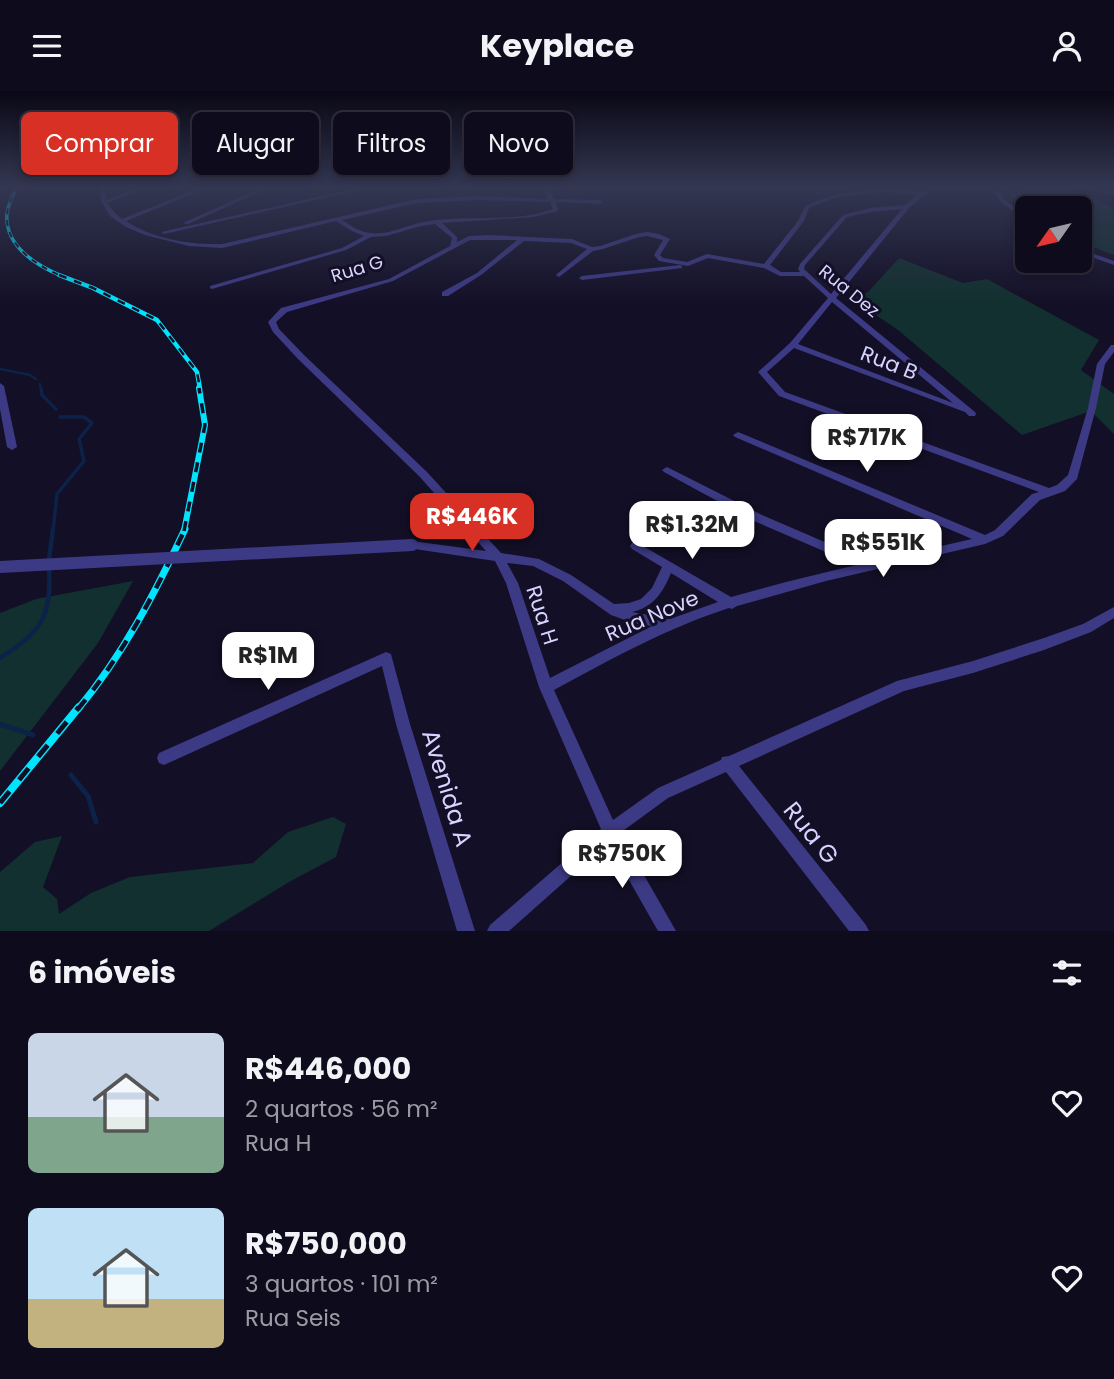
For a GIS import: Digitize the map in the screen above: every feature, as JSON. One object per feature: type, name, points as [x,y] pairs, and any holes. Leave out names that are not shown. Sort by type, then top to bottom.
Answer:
[{"type":"street","points":[[130,225],[152,236],[198,247],[222,246],[315,225]]},
{"type":"street","points":[[152,236],[179,225]]},
{"type":"street","points":[[164,232],[194,225]]},
{"type":"street","points":[[345,225],[351,230],[382,236],[424,225]]},
{"type":"street","points":[[441,225],[455,238],[453,245]]},
{"type":"street","points":[[766,266],[798,225]]},
{"type":"street","name":"Rua Dez","points":[[837,225],[802,265],[804,274],[972,414]]},
{"type":"street","points":[[892,225],[793,345],[762,372],[782,394],[1049,492]]},
{"type":"street","points":[[559,275],[591,249],[607,248],[618,241],[640,234],[667,239],[657,255],[658,258],[692,264]]},
{"type":"street","points":[[212,287],[344,249],[370,235]]},
{"type":"street","name":"Rua G","points":[[272,322],[276,314],[284,310],[391,280],[462,240],[478,236],[572,241],[591,249]]},
{"type":"street","points":[[445,294],[479,274],[521,240]]},
{"type":"street","points":[[1092,255],[1114,263]]},
{"type":"street","points":[[582,278],[692,264],[708,256],[766,266],[780,274],[804,274]]},
{"type":"street","name":"Rua H","points":[[272,322],[301,357],[423,474],[499,558],[512,583],[546,687],[610,831],[667,931]]},
{"type":"street","name":"Rua B","points":[[793,345],[972,414]]},
{"type":"street","name":"Rua Nove","points":[[546,687],[670,624],[869,566],[985,540],[999,533],[1036,497],[1061,488],[1073,477],[1101,364],[1114,347]]},
{"type":"street","points":[[0,386],[12,447]]},
{"type":"street","points":[[738,435],[985,540]]},
{"type":"street","points":[[667,470],[758,518],[869,566]]},
{"type":"street","points":[[0,567],[412,545],[535,562],[550,568],[608,607],[633,618],[670,624]]},
{"type":"street","points":[[636,546],[732,604]]},
{"type":"street","points":[[608,607],[629,609],[644,605],[658,591],[668,565]]},
{"type":"street","points":[[496,931],[610,831],[663,793],[902,685],[973,667],[1044,644],[1087,628],[1114,612]]},
{"type":"street","name":"Avenida A","points":[[164,758],[386,659],[466,931]]},
{"type":"street","name":"Rua G","points":[[727,762],[860,931]]},
{"type":"green space","points":[[1092,225],[1114,225],[1114,255],[1092,247]]},
{"type":"green space","points":[[899,258],[963,283],[987,279],[1099,340],[1081,370],[1114,394],[1114,434],[1091,411],[1022,435],[898,330],[852,299],[868,292]]},
{"type":"green space","points":[[133,581],[98,643],[0,771],[0,613],[36,599]]},
{"type":"green space","points":[[333,817],[346,824],[336,857],[209,931],[0,931],[0,872],[35,842],[62,836],[43,887],[57,899],[59,914],[91,893],[130,877],[253,863],[288,832]]},
{"type":"waterway","points":[[0,369],[30,375],[36,379]]},
{"type":"waterway","points":[[40,384],[41,389]]},
{"type":"waterway","points":[[41,388],[42,395],[56,409]]},
{"type":"waterway","points":[[53,531],[57,494],[84,461],[79,439],[92,423],[84,417],[60,417]]},
{"type":"waterway","points":[[49,560],[53,529]]},
{"type":"waterway","points":[[0,658],[25,640],[41,622],[48,599],[49,568]]},
{"type":"waterway","points":[[0,724],[33,735]]},
{"type":"waterway","points":[[71,775],[88,796],[96,822]]},
{"type":"railway","points":[[7,225],[24,253],[33,261],[63,277]]},
{"type":"railway","points":[[59,275],[63,277]]},
{"type":"railway","points":[[63,277],[93,288],[157,320],[197,372],[200,389]]},
{"type":"railway","points":[[184,531],[205,425],[199,388]]},
{"type":"railway","points":[[78,709],[137,623],[185,529]]},
{"type":"railway","points":[[0,803],[79,707]]}]
